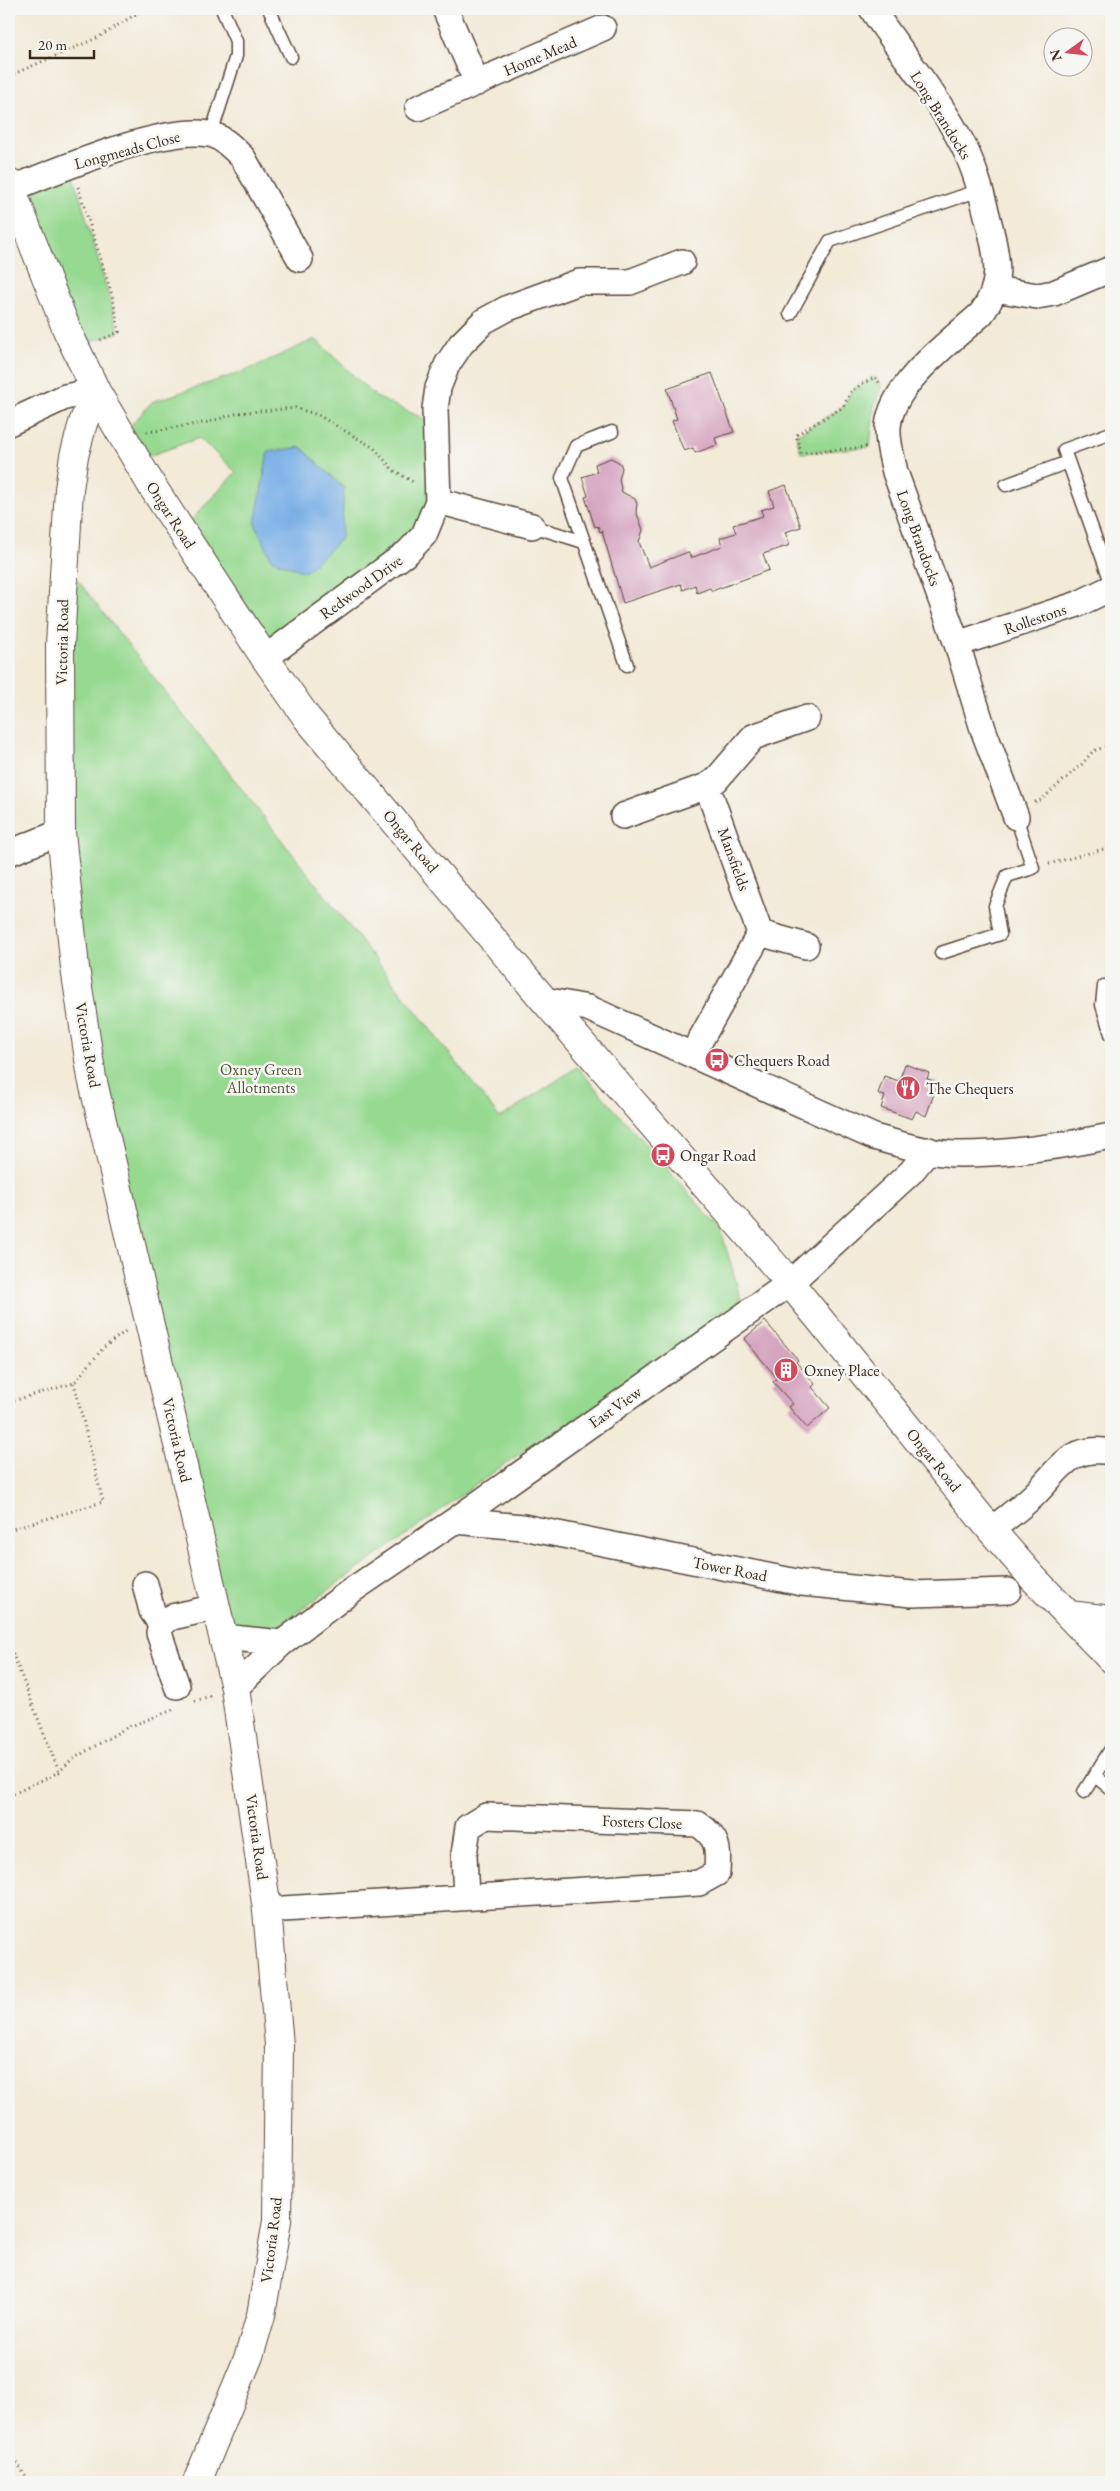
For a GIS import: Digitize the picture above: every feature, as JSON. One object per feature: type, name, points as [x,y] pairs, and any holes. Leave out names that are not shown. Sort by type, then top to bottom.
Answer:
[{"type":"street","points":[[445,9],[477,83]]},
{"type":"street","name":"Long Brandocks","points":[[872,9],[949,122],[974,169],[997,263],[995,289],[990,301],[981,314],[910,379],[896,400],[888,426],[889,448],[895,472],[958,644],[984,729],[1015,813]]},
{"type":"street","name":"Home Mead","points":[[418,108],[604,28]]},
{"type":"street","name":"Longmeads Close","points":[[10,186],[71,165],[174,135],[211,134]]},
{"type":"street","points":[[211,134],[229,145],[243,158],[300,259]]},
{"type":"street","name":"Ongar Road","points":[[10,186],[77,350],[96,391],[152,486],[264,658],[307,718],[544,1000],[790,1283],[991,1530],[1111,1659]]},
{"type":"street","name":"Redwood Drive","points":[[264,658],[408,552],[424,535],[438,501],[435,409],[438,388],[448,365],[461,344],[484,321],[508,308],[580,282],[630,282],[682,262]]},
{"type":"street","points":[[995,289],[1037,296],[1054,293],[1111,269]]},
{"type":"street","points":[[9,423],[65,398],[96,391]]},
{"type":"street","name":"Victoria Road","points":[[96,391],[76,448],[69,489],[60,645],[61,832],[75,968],[92,1078],[235,1688],[266,1910],[279,2045],[277,2221],[262,2314],[249,2356],[197,2482]]},
{"type":"street","points":[[438,501],[532,526]]},
{"type":"street","name":"Rollestons","points":[[958,644],[1078,604],[1111,588]]},
{"type":"street","points":[[623,816],[708,786],[716,780],[753,737],[807,718]]},
{"type":"street","name":"Mansfields","points":[[708,786],[760,933]]},
{"type":"street","points":[[9,853],[61,832]]},
{"type":"street","points":[[692,1055],[760,933],[806,946]]},
{"type":"street","points":[[544,1000],[588,1008],[874,1138],[958,1154],[1036,1148],[1111,1136]]},
{"type":"street","name":"East View","points":[[235,1688],[282,1643],[351,1590],[454,1521],[790,1283],[911,1172],[929,1150]]},
{"type":"street","points":[[991,1530],[1033,1496],[1063,1462],[1085,1451],[1097,1449],[1111,1452]]},
{"type":"street","name":"Tower Road","points":[[454,1521],[523,1527],[802,1583],[912,1594],[1008,1591]]},
{"type":"street","points":[[145,1584],[152,1611],[161,1624]]},
{"type":"street","points":[[182,1699],[159,1633],[161,1624],[172,1617],[216,1607]]},
{"type":"street","points":[[1069,1615],[1111,1620]]},
{"type":"street","points":[[223,1637],[282,1643]]},
{"type":"street","name":"Fosters Close","points":[[266,1910],[699,1883],[717,1873],[718,1851],[711,1833],[698,1824],[486,1816],[468,1827],[464,1855],[466,1897]]},
{"type":"lane","points":[[211,134],[236,56],[236,41],[222,9]]},
{"type":"lane","points":[[269,9],[290,57]]},
{"type":"lane","points":[[790,314],[830,241],[980,190]]},
{"type":"lane","points":[[612,432],[576,446],[562,478],[627,665]]},
{"type":"lane","points":[[1111,434],[1064,450],[1111,582]]},
{"type":"lane","points":[[1006,484],[1068,462]]},
{"type":"lane","points":[[532,526],[584,542]]},
{"type":"lane","points":[[941,953],[1000,934],[995,906],[1007,876],[1033,868],[1015,813]]},
{"type":"lane","points":[[1104,986],[1102,1005],[1111,1034]]},
{"type":"lane","points":[[1084,1792],[1111,1749]]},
{"type":"lane","points":[[1095,1776],[1111,1789]]},
{"type":"path","points":[[9,76],[99,37],[144,9]]},
{"type":"path","points":[[71,165],[113,298],[119,332],[77,350]]},
{"type":"path","points":[[889,448],[870,447],[801,453],[796,435],[843,407],[852,390],[875,377],[896,400]]},
{"type":"path","points":[[122,434],[151,432],[202,424],[238,413],[295,408],[318,415],[374,448],[393,470],[414,482],[430,497],[438,501]]},
{"type":"path","points":[[1015,813],[1041,800],[1082,764],[1093,751],[1111,745]]},
{"type":"path","points":[[1033,868],[1111,847]]},
{"type":"path","points":[[9,1402],[74,1383],[104,1346],[148,1316]]},
{"type":"path","points":[[9,1530],[103,1502],[74,1383]]},
{"type":"path","points":[[9,1644],[60,1772]]},
{"type":"path","points":[[9,1796],[60,1772],[71,1760],[126,1728],[182,1699],[235,1688]]},
{"type":"path","points":[[9,2450],[29,2482]]},
{"type":"green space","points":[[72,169],[119,332],[75,347],[11,189]]},
{"type":"green space","points":[[315,339],[376,397],[436,424],[425,518],[397,547],[266,650],[189,522],[236,472],[199,438],[149,456],[130,426],[152,402],[245,371]]},
{"type":"green space","points":[[875,377],[882,386],[874,406],[870,447],[801,453],[796,435],[843,407],[852,390]]},
{"type":"green space","name":"Oxney Green Allotments","points":[[64,563],[500,1118],[577,1067],[721,1230],[745,1316],[529,1447],[246,1649],[235,1688],[75,968]]},
{"type":"water","points":[[301,447],[344,488],[341,539],[305,572],[272,560],[255,524],[268,452]]},
{"type":"building","points":[[712,373],[734,432],[715,438],[717,445],[695,453],[693,448],[684,451],[672,421],[677,419],[667,389]]},
{"type":"building","points":[[611,458],[620,463],[622,468],[619,480],[622,492],[635,499],[637,504],[636,511],[643,530],[639,542],[649,567],[688,552],[691,558],[722,546],[720,538],[736,533],[733,525],[763,516],[761,510],[774,506],[769,491],[786,485],[801,527],[785,532],[790,545],[763,554],[769,570],[712,591],[710,588],[697,593],[695,585],[683,590],[681,584],[623,603],[602,531],[600,532],[598,526],[595,527],[585,497],[588,496],[582,477],[597,472],[595,464]]},
{"type":"building","name":"The Chequers","points":[[905,1064],[929,1073],[927,1079],[938,1083],[926,1116],[916,1111],[912,1119],[881,1108],[885,1096],[878,1094],[884,1076],[899,1081]]},
{"type":"building","name":"Oxney Place","points":[[765,1321],[798,1360],[796,1362],[815,1384],[812,1387],[830,1408],[807,1428],[789,1407],[793,1404],[773,1382],[777,1378],[744,1339]]},
{"type":"place","name":"Chequers Road","points":[[717,1060]]},
{"type":"place","name":"The Chequers","points":[[908,1088]]},
{"type":"place","name":"Ongar Road","points":[[663,1155]]},
{"type":"place","name":"Oxney Place","points":[[786,1370]]}]
